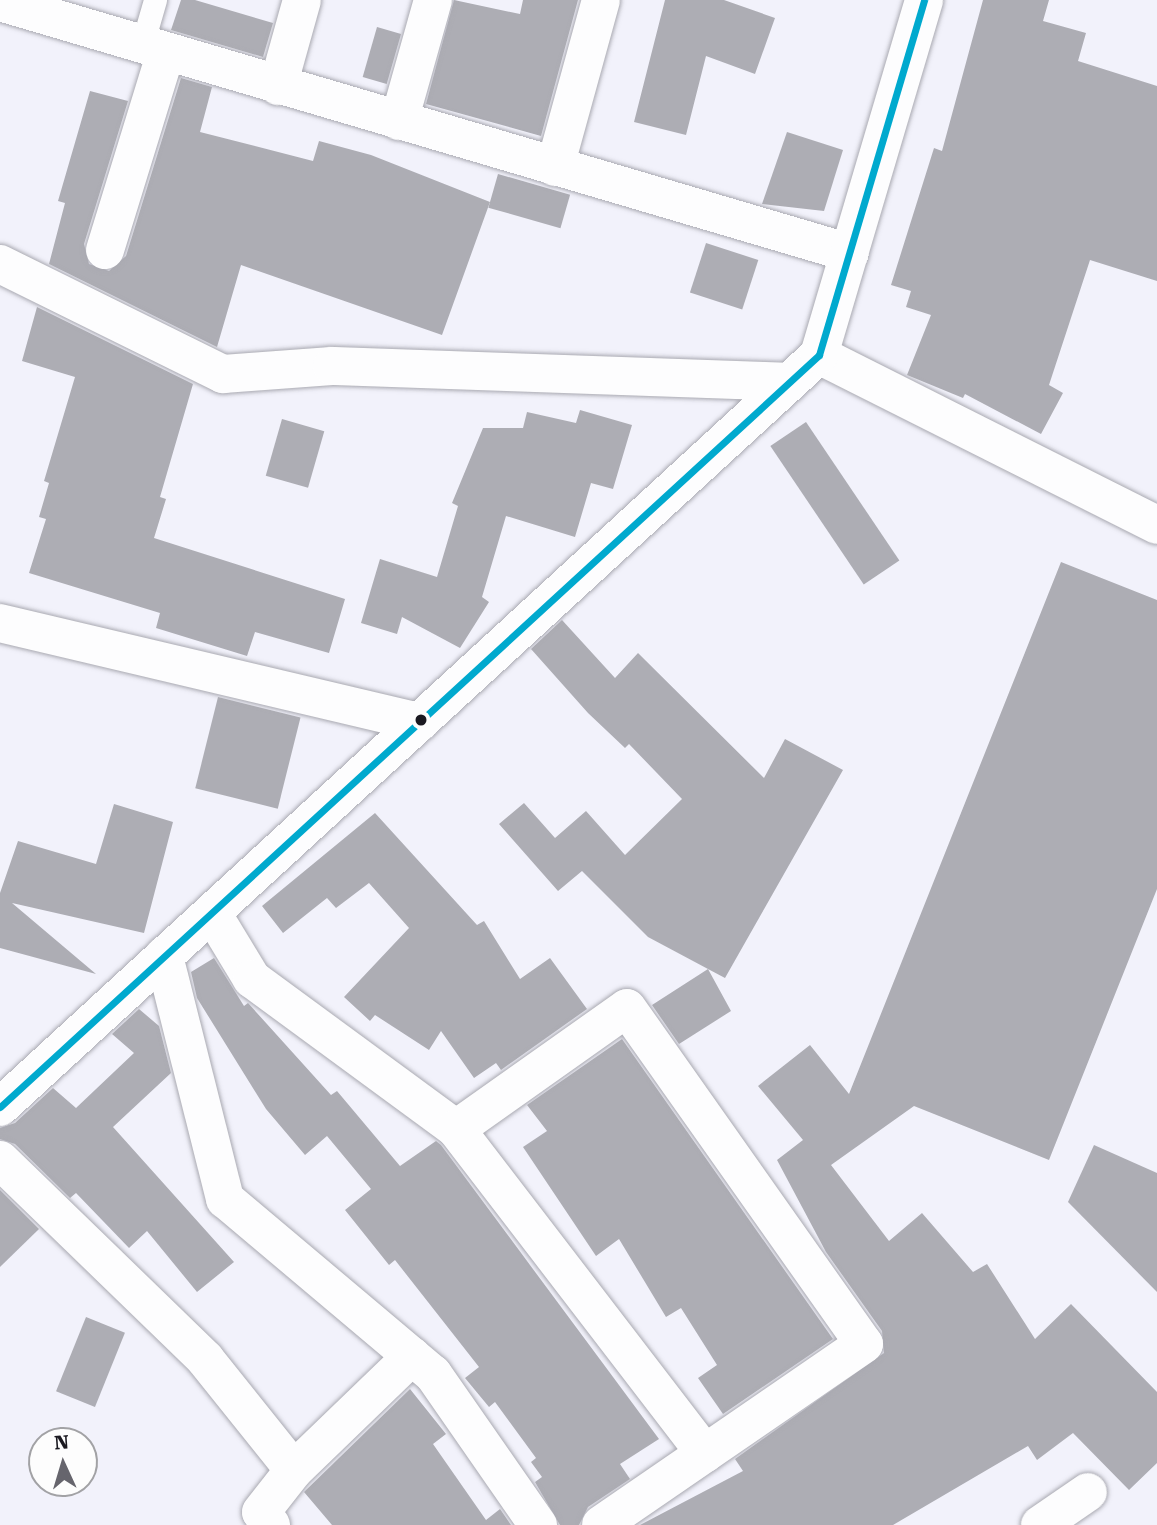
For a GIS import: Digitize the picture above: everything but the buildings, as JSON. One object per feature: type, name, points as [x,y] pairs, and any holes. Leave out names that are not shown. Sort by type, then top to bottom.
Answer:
[{"type":"street","points":[[278,86],[302,0]]},
{"type":"street","points":[[399,121],[433,0]]},
{"type":"street","points":[[555,167],[601,0]]},
{"type":"street","points":[[0,1107],[819,355],[923,0]]},
{"type":"street","points":[[0,2],[850,253]]},
{"type":"street","points":[[105,250],[154,49]]},
{"type":"street","points":[[1,269],[223,374],[332,366],[789,382]]},
{"type":"street","points":[[819,355],[1157,525]]},
{"type":"street","points":[[0,623],[419,722]]},
{"type":"street","points":[[212,913],[252,979],[456,1129],[705,1454]]},
{"type":"street","points":[[164,956],[225,1199],[433,1374],[538,1525]]},
{"type":"street","points":[[456,1129],[626,1008],[863,1343],[601,1525]]},
{"type":"street","points":[[0,1160],[205,1359],[294,1470]]},
{"type":"street","points":[[271,1525],[261,1512],[294,1470],[412,1356]]},
{"type":"street","points":[[1040,1525],[1088,1492]]},
{"type":"lane","points":[[154,49],[155,0]]},
{"type":"transit line","points":[[0,1107],[819,355],[924,0]]}]
